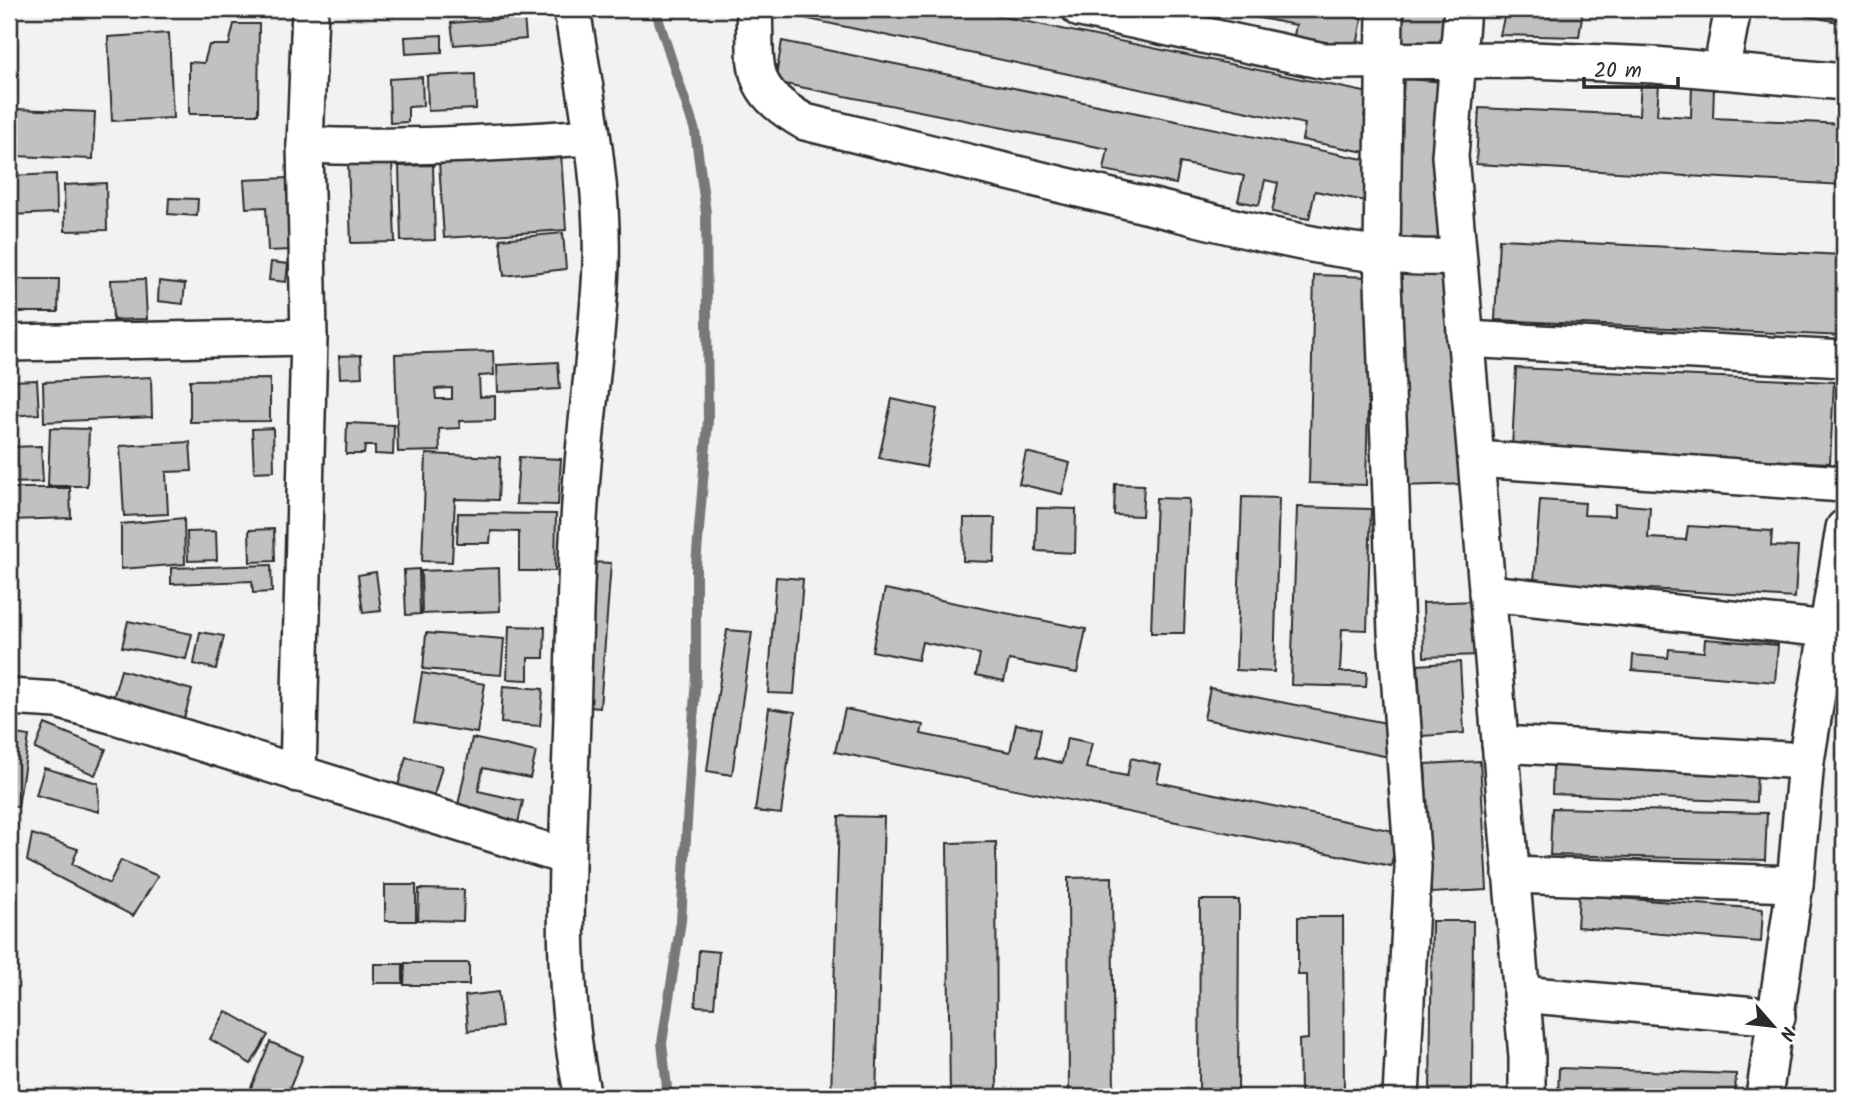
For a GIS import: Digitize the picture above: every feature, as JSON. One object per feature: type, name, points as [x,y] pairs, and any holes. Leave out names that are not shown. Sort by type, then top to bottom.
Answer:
[{"type":"street","points":[[298,774],[309,337],[305,145],[315,9]]},
{"type":"street","points":[[572,9],[592,137],[600,215],[601,265],[577,546],[567,857],[565,950],[576,1062],[583,1097]]},
{"type":"street","points":[[754,9],[757,69],[762,90],[783,109],[805,122],[1216,223],[1414,259],[1458,257]]},
{"type":"street","points":[[1080,9],[1324,61],[1458,60],[1654,65],[1844,82]]},
{"type":"street","points":[[1385,9],[1382,254],[1396,632],[1413,867],[1401,1097]]},
{"type":"street","points":[[1462,9],[1450,156],[1521,994],[1527,1097]]},
{"type":"street","points":[[1721,71],[1733,9]]},
{"type":"street","points":[[305,145],[372,148],[453,146],[592,137]]},
{"type":"street","points":[[9,343],[309,337]]},
{"type":"street","points":[[1465,339],[1844,359]]},
{"type":"street","points":[[1476,459],[1844,484]]},
{"type":"street","points":[[1764,1097],[1795,884],[1806,761],[1844,528]]},
{"type":"street","points":[[1487,593],[1828,629]]},
{"type":"street","points":[[9,697],[57,700],[567,857]]},
{"type":"street","points":[[1500,744],[1806,761]]},
{"type":"street","points":[[1511,874],[1795,884]]},
{"type":"street","points":[[1521,994],[1777,1017]]},
{"type":"building","points":[[781,9],[966,9],[1369,93],[1364,116],[1372,118],[1365,152],[1302,140],[1305,124],[780,13]]},
{"type":"building","points":[[1214,9],[1356,9],[1354,17],[1362,18],[1356,53],[1293,40],[1296,25]]},
{"type":"building","points":[[1393,9],[1457,9],[1454,50],[1391,47]]},
{"type":"building","points":[[1506,9],[1583,9],[1579,37],[1500,35]]},
{"type":"building","points":[[1807,9],[1844,9],[1844,23],[1806,16]]},
{"type":"building","points":[[524,17],[526,39],[454,45],[451,23]]},
{"type":"building","points":[[234,24],[259,24],[258,114],[189,114],[189,62],[204,63],[209,45],[229,45]]},
{"type":"building","points":[[169,33],[173,118],[112,121],[108,37]]},
{"type":"building","points":[[442,35],[442,52],[406,54],[405,37]]},
{"type":"building","points":[[782,41],[1378,162],[1370,202],[1315,191],[1309,219],[1272,212],[1278,183],[1265,180],[1259,205],[1238,201],[1244,176],[1180,163],[1176,184],[1104,170],[1108,149],[775,82]]},
{"type":"building","points":[[475,74],[476,109],[428,111],[427,76]]},
{"type":"building","points":[[422,77],[423,106],[408,107],[408,122],[390,123],[389,79]]},
{"type":"building","points":[[1404,79],[1448,82],[1437,249],[1393,246]]},
{"type":"building","points":[[1641,82],[1659,83],[1657,115],[1691,117],[1692,86],[1714,87],[1713,118],[1844,124],[1844,185],[1476,164],[1479,108],[1639,115]]},
{"type":"building","points":[[15,109],[95,112],[93,159],[14,156]]},
{"type":"building","points":[[561,154],[566,230],[444,238],[439,162]]},
{"type":"building","points":[[392,160],[395,242],[351,243],[348,162]]},
{"type":"building","points":[[433,165],[435,240],[401,241],[399,166]]},
{"type":"building","points":[[56,174],[57,213],[9,215],[9,176]]},
{"type":"building","points":[[287,178],[291,250],[268,251],[266,207],[246,208],[244,180]]},
{"type":"building","points":[[106,183],[107,230],[65,231],[64,185]]},
{"type":"building","points":[[169,198],[198,199],[197,216],[168,214]]},
{"type":"building","points":[[563,233],[566,269],[504,276],[500,239]]},
{"type":"building","points":[[1499,239],[1844,255],[1844,336],[1495,320]]},
{"type":"building","points":[[271,262],[288,264],[286,282],[269,280]]},
{"type":"building","points":[[1399,274],[1452,274],[1470,484],[1397,486]]},
{"type":"building","points":[[1314,275],[1371,277],[1366,485],[1309,483]]},
{"type":"building","points":[[9,279],[59,279],[58,312],[9,312]]},
{"type":"building","points":[[145,279],[147,319],[113,320],[111,280]]},
{"type":"building","points":[[159,281],[185,284],[183,304],[158,301]]},
{"type":"building","points":[[493,351],[494,375],[479,376],[480,397],[495,396],[495,420],[459,421],[460,428],[439,429],[440,451],[398,452],[395,354]],"holes":[[[452,388],[452,399],[436,399],[435,389]]]},
{"type":"building","points":[[361,355],[362,377],[340,378],[339,356]]},
{"type":"building","points":[[558,362],[560,389],[498,392],[497,365]]},
{"type":"building","points":[[1516,368],[1834,382],[1830,463],[1512,448]]},
{"type":"building","points":[[151,377],[152,417],[44,422],[43,382]]},
{"type":"building","points":[[270,379],[270,421],[190,422],[190,380]]},
{"type":"building","points":[[37,380],[39,414],[9,416],[9,381]]},
{"type":"building","points":[[892,399],[937,409],[926,467],[879,458]]},
{"type":"building","points":[[347,423],[394,425],[393,455],[375,454],[375,446],[365,446],[364,454],[346,454]]},
{"type":"building","points":[[50,428],[89,429],[87,486],[48,486]]},
{"type":"building","points":[[273,428],[274,471],[254,472],[252,429]]},
{"type":"building","points":[[190,442],[192,471],[166,472],[168,514],[124,516],[120,446]]},
{"type":"building","points":[[41,446],[43,482],[9,483],[9,447]]},
{"type":"building","points":[[1026,452],[1070,463],[1062,494],[1019,484]]},
{"type":"building","points":[[426,454],[500,457],[498,500],[455,499],[452,562],[422,561]]},
{"type":"building","points":[[519,457],[561,459],[558,505],[516,504]]},
{"type":"building","points":[[1115,484],[1144,485],[1142,516],[1114,515]]},
{"type":"building","points":[[10,488],[70,488],[71,518],[11,520]]},
{"type":"building","points":[[1242,497],[1279,498],[1274,672],[1236,670]]},
{"type":"building","points":[[1156,498],[1189,499],[1184,633],[1151,633]]},
{"type":"building","points":[[1540,500],[1585,503],[1584,515],[1615,516],[1615,504],[1650,507],[1648,538],[1686,540],[1688,526],[1772,531],[1771,546],[1798,547],[1795,598],[1534,582]]},
{"type":"building","points":[[1297,507],[1371,509],[1367,630],[1342,629],[1340,672],[1367,672],[1366,687],[1291,685]]},
{"type":"building","points":[[1037,508],[1076,509],[1075,553],[1036,551]]},
{"type":"building","points":[[458,513],[556,514],[555,571],[519,571],[519,532],[491,531],[490,543],[457,543]]},
{"type":"building","points":[[184,518],[185,564],[121,569],[121,524]]},
{"type":"building","points":[[964,518],[995,518],[994,562],[963,561]]},
{"type":"building","points":[[274,529],[275,561],[250,562],[249,530]]},
{"type":"building","points":[[216,531],[217,560],[188,561],[187,532]]},
{"type":"building","points":[[588,562],[611,563],[600,708],[577,706]]},
{"type":"building","points":[[271,565],[272,592],[253,593],[252,581],[171,584],[171,568]]},
{"type":"building","points":[[499,568],[500,611],[422,614],[421,571]]},
{"type":"building","points":[[419,569],[420,614],[406,615],[404,570]]},
{"type":"building","points":[[376,572],[381,611],[363,613],[358,575]]},
{"type":"building","points":[[776,577],[803,579],[794,694],[768,693]]},
{"type":"building","points":[[885,589],[1086,629],[1077,673],[1009,660],[1004,681],[976,675],[980,654],[922,642],[918,660],[872,651]]},
{"type":"building","points":[[1477,601],[1479,655],[1424,657],[1423,603]]},
{"type":"building","points":[[128,621],[192,634],[186,659],[122,647]]},
{"type":"building","points":[[509,626],[545,627],[544,658],[528,658],[528,680],[507,679]]},
{"type":"building","points":[[727,630],[752,632],[732,775],[707,771]]},
{"type":"building","points":[[200,632],[224,636],[216,669],[194,664]]},
{"type":"building","points":[[426,633],[504,639],[501,675],[423,669]]},
{"type":"building","points":[[1705,639],[1778,645],[1775,682],[1632,670],[1633,655],[1668,658],[1669,649],[1704,652]]},
{"type":"building","points":[[1460,662],[1464,733],[1422,736],[1418,665]]},
{"type":"building","points":[[121,670],[192,690],[181,729],[110,709]]},
{"type":"building","points":[[422,673],[485,684],[477,733],[414,723]]},
{"type":"building","points":[[503,686],[543,689],[540,726],[501,723]]},
{"type":"building","points":[[1210,688],[1396,725],[1389,757],[1204,719]]},
{"type":"building","points":[[769,708],[795,712],[781,814],[755,811]]},
{"type":"building","points":[[845,709],[923,725],[921,734],[1010,752],[1016,724],[1041,729],[1036,757],[1062,763],[1067,738],[1092,743],[1086,768],[1127,776],[1131,758],[1161,765],[1157,782],[1398,832],[1391,866],[835,752]]},
{"type":"building","points":[[45,724],[106,749],[95,775],[35,749]]},
{"type":"building","points":[[9,733],[29,736],[18,807],[9,806]]},
{"type":"building","points":[[472,738],[536,752],[530,778],[483,768],[478,791],[523,801],[518,823],[457,810]]},
{"type":"building","points":[[406,757],[442,766],[433,799],[397,789]]},
{"type":"building","points":[[1480,761],[1487,890],[1431,893],[1425,764]]},
{"type":"building","points":[[1553,765],[1757,772],[1756,802],[1552,794]]},
{"type":"building","points":[[44,768],[98,783],[99,812],[36,795]]},
{"type":"building","points":[[1552,808],[1767,813],[1765,860],[1550,855]]},
{"type":"building","points":[[839,816],[884,817],[876,1097],[831,1097]]},
{"type":"building","points":[[32,834],[78,849],[72,864],[109,884],[121,860],[158,876],[133,916],[27,861]]},
{"type":"building","points":[[996,842],[997,1097],[950,1097],[947,843]]},
{"type":"building","points":[[1112,877],[1114,1097],[1069,1097],[1068,878]]},
{"type":"building","points":[[385,885],[416,885],[416,921],[385,921]]},
{"type":"building","points":[[419,889],[464,890],[463,921],[418,920]]},
{"type":"building","points":[[1579,895],[1763,909],[1761,942],[1577,927]]},
{"type":"building","points":[[1200,900],[1239,900],[1238,1097],[1199,1097]]},
{"type":"building","points":[[1298,917],[1343,917],[1344,1097],[1308,1097],[1308,1092],[1300,1092],[1299,1040],[1308,1039],[1307,975],[1298,975]]},
{"type":"building","points":[[1432,921],[1473,921],[1472,1097],[1430,1097]]},
{"type":"building","points":[[699,950],[719,952],[714,1007],[695,1006]]},
{"type":"building","points":[[405,963],[469,963],[469,985],[404,985]]},
{"type":"building","points":[[374,964],[403,964],[403,983],[374,983]]},
{"type":"building","points":[[498,992],[502,1027],[468,1031],[465,996]]},
{"type":"building","points":[[226,1011],[268,1035],[251,1064],[210,1039]]},
{"type":"building","points":[[270,1042],[303,1056],[286,1097],[247,1097]]},
{"type":"building","points":[[1559,1068],[1736,1074],[1735,1097],[1558,1097]]},
{"type":"waterway","points":[[655,9],[695,131],[706,213],[708,421],[696,565],[696,675],[681,921],[662,1043],[668,1097]]}]
